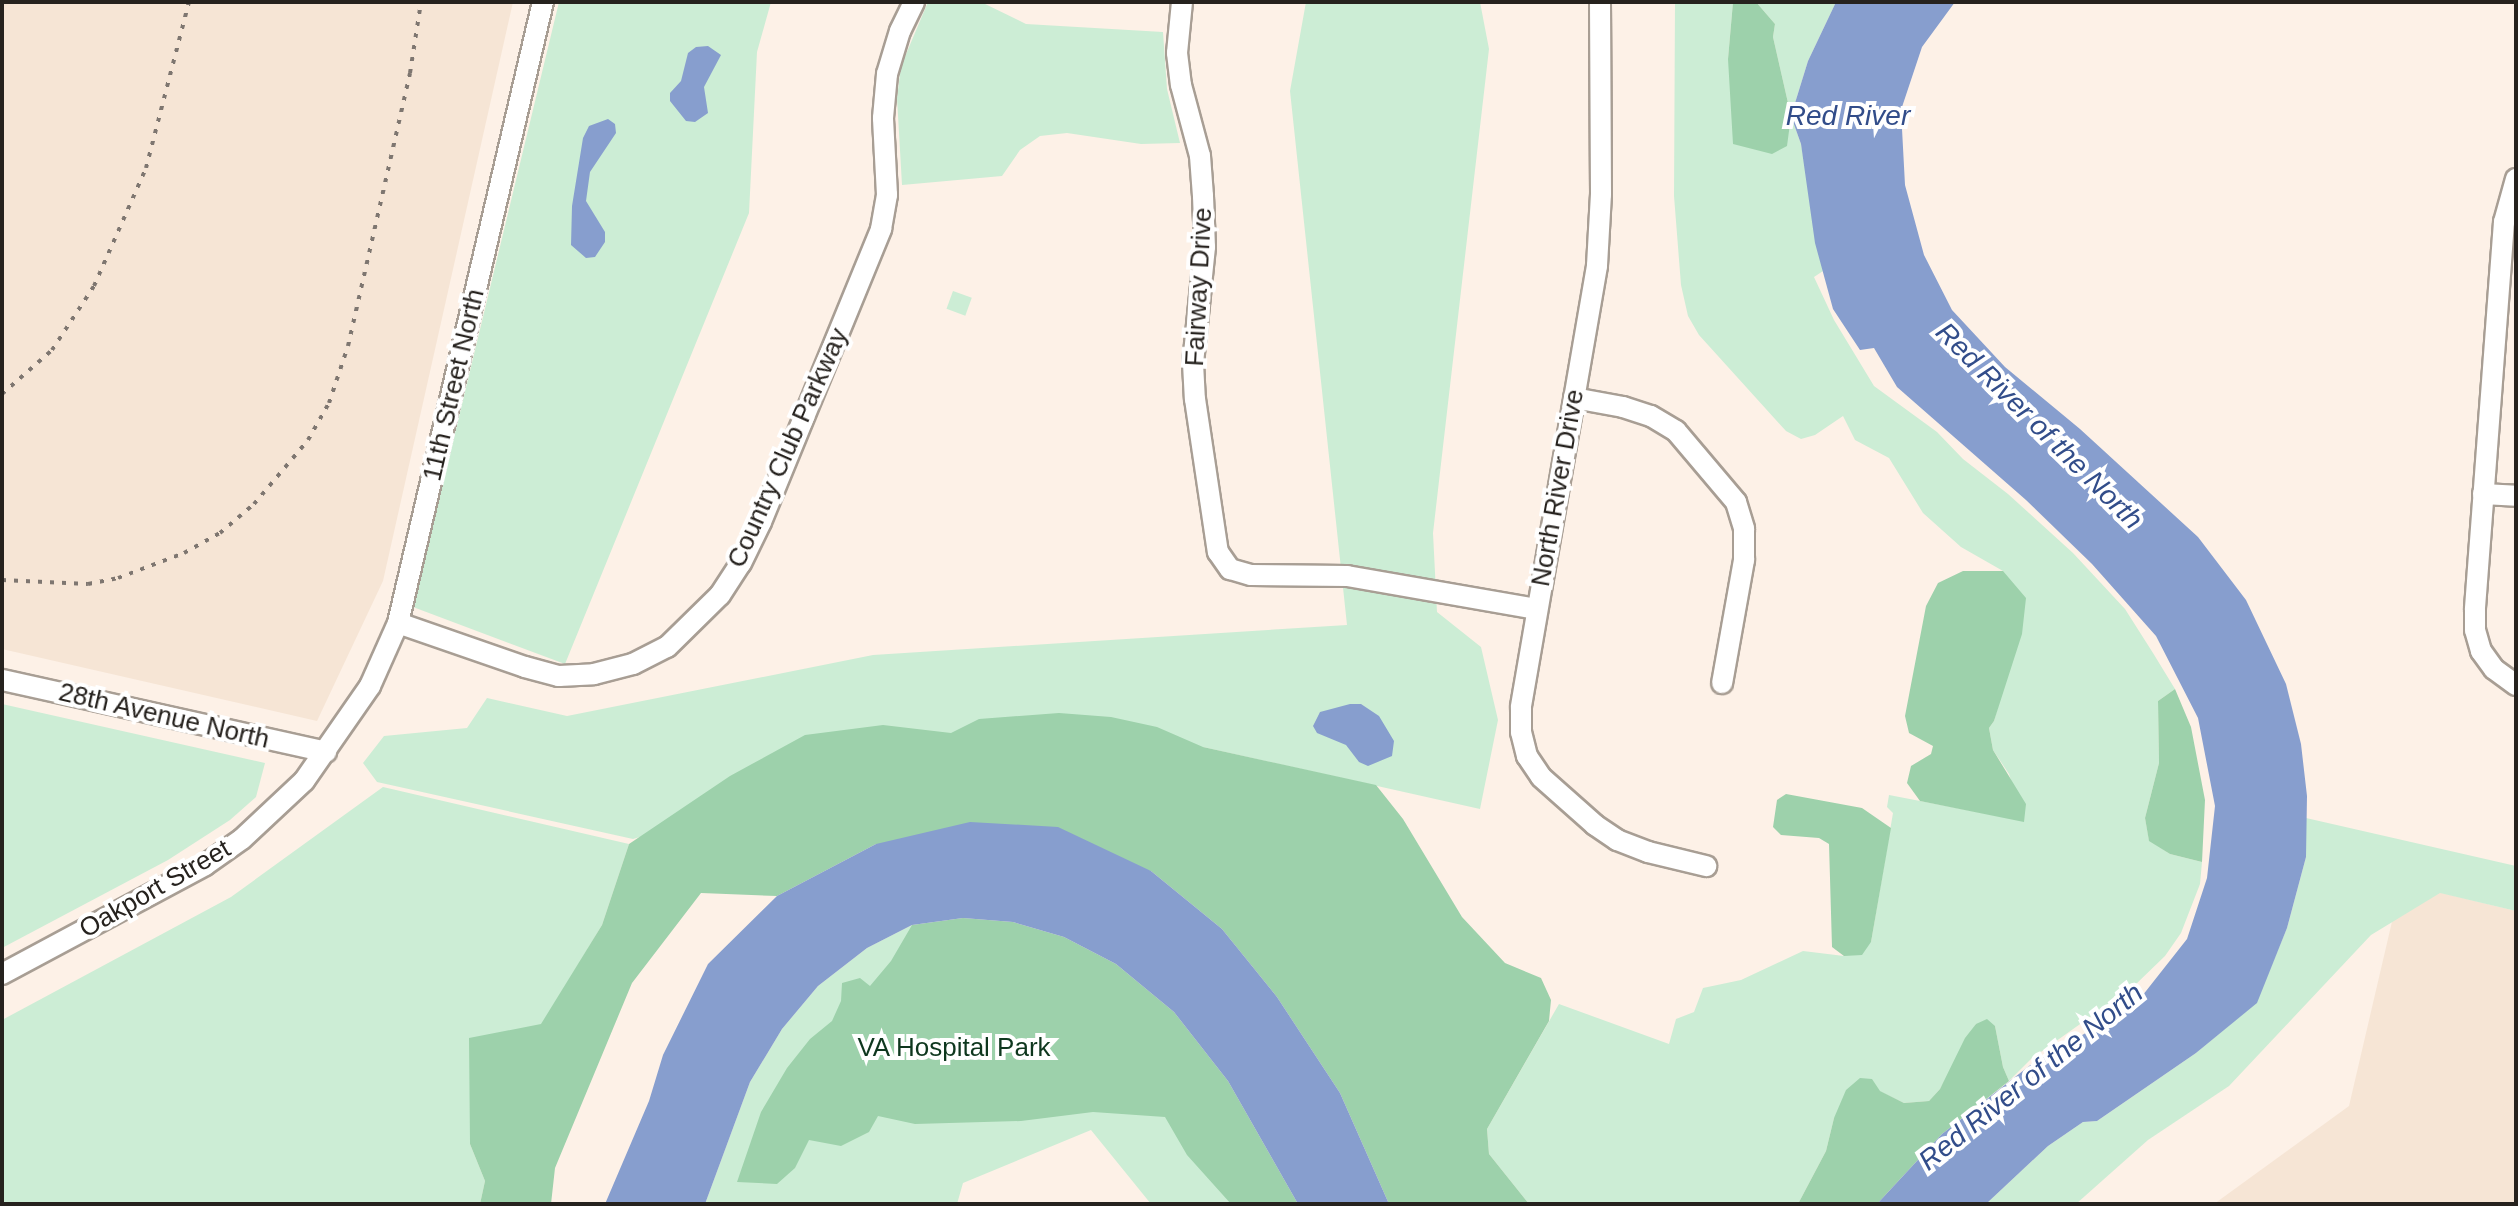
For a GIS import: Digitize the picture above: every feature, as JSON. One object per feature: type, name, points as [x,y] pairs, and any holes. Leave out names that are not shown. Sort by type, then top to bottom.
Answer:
[{"type":"street","name":"11th Street North","points":[[326,752],[370,686],[398,623],[543,2]]},
{"type":"street","name":"Country Club Parkway","points":[[398,623],[559,676],[594,674],[633,664],[667,647],[720,595],[741,563],[761,522],[881,229],[887,195],[883,118],[887,74],[900,31],[914,2]]},
{"type":"street","name":"Fairway Drive","points":[[1182,2],[1177,53],[1181,85],[1200,156],[1205,247],[1193,363],[1195,399],[1218,552],[1230,569],[1251,575],[1347,576],[1537,609]]},
{"type":"street","name":"North River Drive","points":[[1600,2],[1600,231],[1521,708],[1521,732],[1527,756],[1541,777],[1617,840],[1648,852],[1706,866]]},
{"type":"street","points":[[2516,179],[2504,222],[2475,630],[2481,651],[2494,669],[2516,685]]},
{"type":"street","points":[[1574,398],[1651,416],[1676,431],[1736,502],[1744,529],[1744,560],[1722,683]]},
{"type":"street","points":[[2483,494],[2516,496]]},
{"type":"street","name":"28th Avenue North","points":[[2,680],[326,752]]},
{"type":"street","name":"Oakport Street","points":[[2,974],[205,865],[280,807],[326,752]]},
{"type":"shaded area","points":[[2,2],[513,2],[383,581],[317,721],[2,649]]},
{"type":"shaded area","points":[[2401,883],[2516,911],[2516,1204],[2214,1204],[2349,1106]]},
{"type":"green space","points":[[559,2],[771,2],[757,52],[749,213],[565,664],[413,607]]},
{"type":"green space","points":[[928,2],[981,2],[1026,24],[1163,32],[1167,89],[1180,143],[1141,144],[1067,133],[1040,136],[1020,150],[1002,176],[902,185],[897,98],[901,66]]},
{"type":"green space","points":[[1306,2],[1480,2],[1489,49],[1433,533],[1437,612],[1481,647],[1498,720],[1480,809],[1203,747],[967,743],[633,839],[377,782],[363,763],[384,736],[467,728],[487,698],[567,716],[873,655],[1347,625],[1290,91]]},
{"type":"green space","points":[[1675,2],[1733,2],[1728,59],[1791,116],[1801,144],[1823,271],[1814,277],[1834,320],[1874,386],[1937,432],[1963,459],[2008,494],[2073,553],[2125,609],[2175,689],[2158,701],[2159,763],[2145,818],[2149,840],[2170,854],[2202,862],[2200,884],[2181,933],[2165,956],[2135,985],[2031,1059],[2009,1081],[1995,1026],[1976,1024],[1940,1089],[1929,1101],[1904,1103],[1879,1091],[1834,1118],[1826,1151],[1798,1204],[1529,1204],[1489,1154],[1487,1129],[1559,1004],[1669,1044],[1676,1019],[1694,1012],[1703,988],[1741,980],[1803,951],[1844,956],[1871,942],[1893,813],[1887,807],[1889,795],[2024,821],[2009,774],[1993,750],[1989,728],[1994,721],[2006,678],[2003,571],[1961,547],[1923,513],[1889,458],[1855,440],[1843,416],[1815,435],[1801,439],[1786,431],[1699,335],[1688,316],[1681,285],[1674,196]]},
{"type":"green space","points":[[1733,2],[1756,2],[1775,24],[1773,37],[1791,116],[1787,146],[1772,154],[1733,144],[1728,59]]},
{"type":"green space","points":[[1756,2],[1836,2],[1808,61],[1791,116],[1773,37],[1775,24]]},
{"type":"green space","points":[[953,291],[972,298],[965,316],[947,309]]},
{"type":"green space","points":[[1963,571],[2003,571],[2026,598],[2022,634],[1989,728],[1993,750],[2026,804],[2024,822],[1920,801],[1907,783],[1911,766],[1931,754],[1933,746],[1909,733],[1905,716],[1926,606],[1938,583]]},
{"type":"green space","points":[[2175,689],[2191,727],[2205,800],[2202,862],[2170,854],[2149,841],[2145,818],[2159,763],[2158,701]]},
{"type":"green space","points":[[2,704],[265,763],[256,797],[230,820],[168,860],[2,948]]},
{"type":"green space","points":[[1059,713],[1111,717],[1157,727],[1203,747],[1376,785],[1403,819],[1462,917],[1505,963],[1541,978],[1551,1000],[1549,1021],[1487,1129],[1489,1154],[1529,1204],[1389,1204],[1340,1093],[1277,997],[1222,929],[1151,871],[876,844],[777,896],[701,893],[632,983],[555,1168],[551,1204],[480,1204],[485,1181],[470,1144],[469,1038],[541,1024],[602,925],[629,844],[730,776],[805,735],[883,725],[951,733],[979,719]]},
{"type":"green space","points":[[383,787],[629,844],[602,925],[470,1144],[485,1181],[480,1204],[2,1204],[2,1020],[231,897]]},
{"type":"green space","points":[[1786,794],[1862,808],[1891,828],[1871,942],[1862,955],[1844,956],[1832,947],[1829,844],[1819,838],[1781,835],[1773,827],[1777,800]]},
{"type":"green space","points":[[2306,818],[2516,866],[2516,911],[2440,893],[2371,935],[2229,1086],[2148,1140],[2076,1204],[1986,1204],[2048,1146],[2083,1122],[2097,1121],[2196,1053],[2256,1003],[2287,928],[2306,857]]},
{"type":"green space","name":"VA Hospital Park","points":[[963,918],[1013,922],[1064,937],[1116,964],[1174,1012],[1228,1081],[1298,1204],[1231,1204],[1187,1155],[1165,1117],[1093,1112],[1021,1121],[915,1124],[878,1116],[869,1132],[841,1146],[809,1140],[795,1168],[777,1184],[737,1182],[761,1112],[787,1068],[810,1039],[832,1021],[841,1001],[842,983],[860,978],[870,986],[891,961],[912,925]]},
{"type":"green space","name":"VA Hospital Park","points":[[912,925],[1298,1204],[1151,1204],[1091,1130],[963,1183],[957,1204],[705,1204],[750,1082],[782,1029],[818,986],[867,948]]},
{"type":"green space","points":[[1987,1019],[1995,1026],[2009,1081],[1942,1134],[1877,1204],[1798,1204],[1826,1151],[1834,1118],[1846,1090],[1860,1078],[1872,1079],[1880,1091],[1904,1103],[1929,1101],[1940,1089],[1965,1038],[1976,1024]]},
{"type":"water","name":"Red River","points":[[1836,2],[1955,2],[1922,47],[1901,110],[1905,185],[1924,255],[1952,310],[2005,367],[2080,429],[2198,537],[2246,600],[2286,684],[2301,744],[2307,796],[2306,857],[2287,928],[2257,1003],[2196,1053],[2097,1121],[2083,1122],[2048,1146],[1986,1204],[1877,1204],[1942,1134],[2033,1063],[2135,1005],[2187,939],[2207,878],[2215,806],[2198,718],[2156,636],[2092,564],[2026,500],[1897,387],[1874,348],[1860,350],[1833,309],[1815,243],[1801,144],[1791,116],[1808,61]]},
{"type":"water","points":[[708,46],[721,55],[704,87],[708,113],[695,122],[686,121],[670,101],[670,93],[681,81],[688,53],[696,47]]},
{"type":"water","points":[[608,119],[615,124],[616,133],[590,172],[586,201],[605,232],[605,242],[595,257],[586,258],[571,245],[572,206],[583,138],[589,126]]},
{"type":"water","points":[[1361,704],[1379,716],[1394,741],[1392,756],[1368,766],[1359,762],[1346,745],[1317,733],[1313,726],[1320,712]]},
{"type":"water","points":[[970,822],[1058,827],[1151,871],[1222,929],[1277,997],[1340,1093],[1389,1204],[1298,1204],[1228,1081],[1174,1012],[1116,964],[1064,937],[1013,922],[963,918],[912,925],[867,948],[818,986],[782,1029],[750,1082],[705,1204],[605,1204],[649,1101],[663,1055],[708,964],[777,896],[876,844]]},
{"type":"railway","points":[[2,394],[52,350],[94,286],[146,168],[189,2]]},
{"type":"railway","points":[[2,580],[88,584],[118,578],[184,553],[220,533],[254,504],[308,440],[329,403],[348,346],[410,73],[421,2]]},
{"type":"water label","name":"Red River of the North","points":[[2039,426]]},
{"type":"water label","name":"Red River of the North","points":[[2031,1077]]}]
